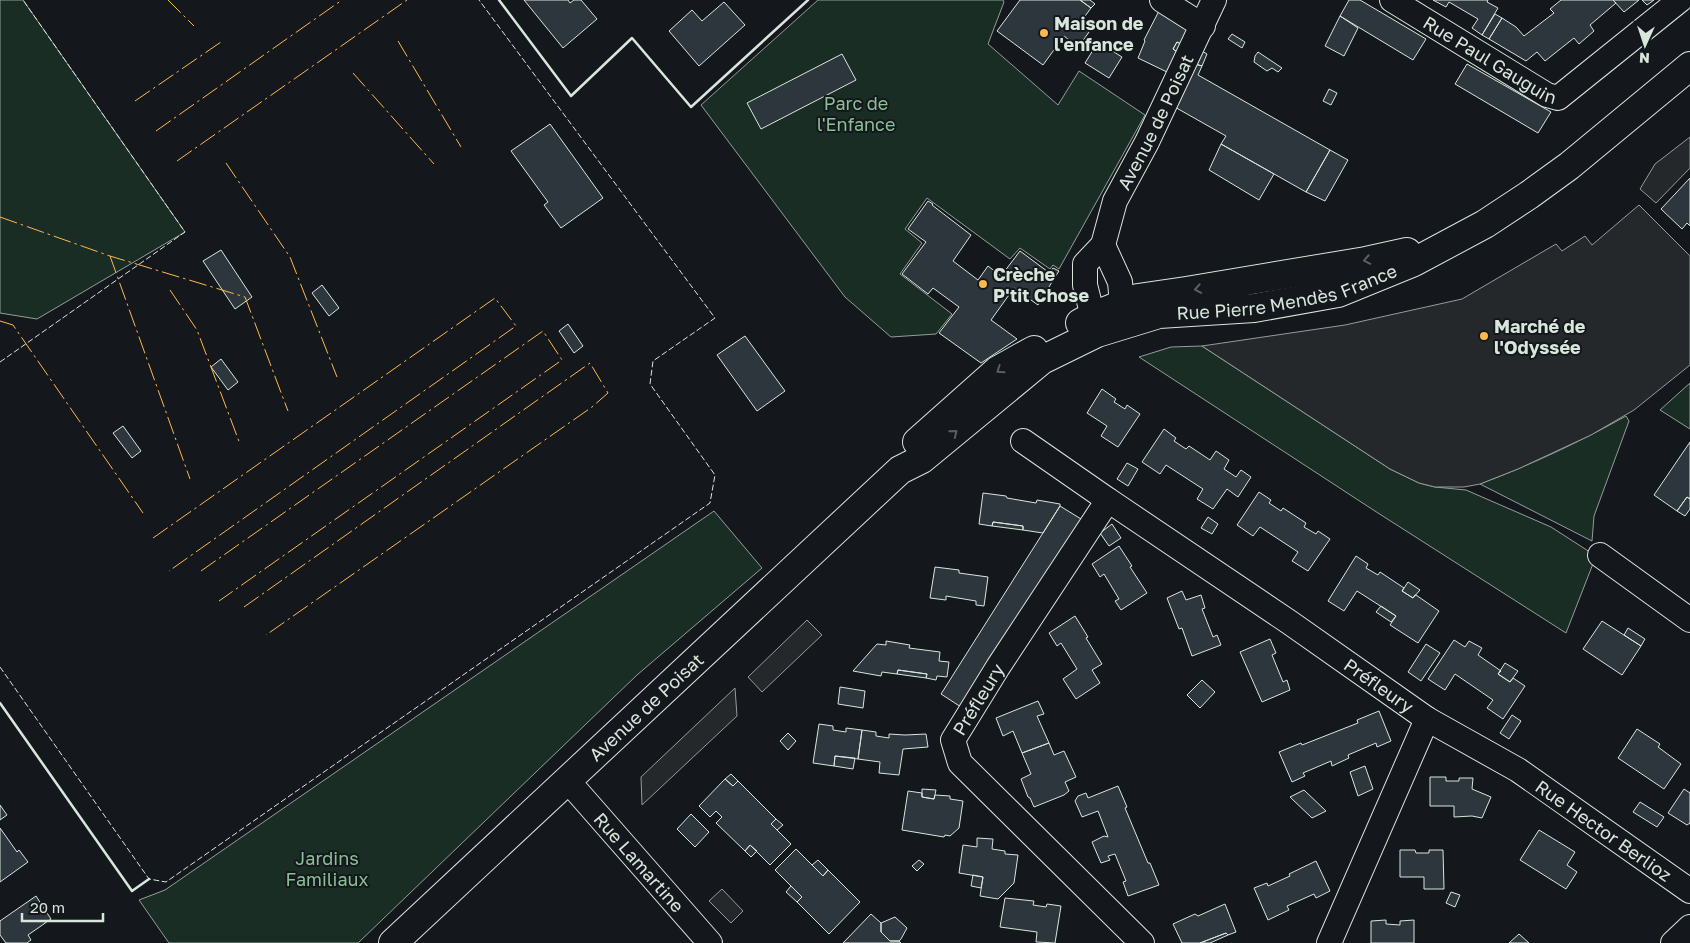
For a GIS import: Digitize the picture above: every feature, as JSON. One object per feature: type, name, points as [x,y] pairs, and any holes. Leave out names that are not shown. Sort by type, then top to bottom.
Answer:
[{"type":"main road","name":"Rue Pierre Mendès France","points":[[1107,320],[1159,314],[1254,308],[1338,293],[1414,262],[1486,224],[1529,195],[1569,166],[1690,66]]},
{"type":"main road","name":"Avenue de Poisat","points":[[393,943],[900,470],[922,459],[1042,360],[1070,345],[1107,320]]},
{"type":"street","points":[[1162,0],[1203,26]]},
{"type":"street","name":"Avenue de Poisat","points":[[1107,320],[1085,285],[1085,264],[1103,245],[1115,201],[1147,142],[1214,0]]},
{"type":"street","name":"Rue Paul Gauguin","points":[[1392,0],[1547,95],[1558,98],[1680,0]]},
{"type":"street","points":[[1103,245],[1120,282],[1121,293],[1107,320]]},
{"type":"street","name":"Préfleury","points":[[1023,441],[1289,622],[1427,719],[1518,770]]},
{"type":"street","name":"Préfleury","points":[[1108,500],[998,667],[953,740],[960,763],[1142,943]]},
{"type":"street","points":[[1600,555],[1690,620]]},
{"type":"street","name":"Préfleury","points":[[1329,943],[1427,719]]},
{"type":"street","name":"Rue Hector Berlioz","points":[[1518,770],[1690,890]]},
{"type":"street","name":"Rue Lamartine","points":[[568,781],[710,943]]},
{"type":"street","points":[[1673,943],[1690,927]]},
{"type":"green space","points":[[0,0],[23,0],[185,232],[37,319],[0,313]]},
{"type":"green space","name":"Parc de l'Enfance","points":[[818,0],[1003,0],[1004,2],[988,44],[1058,105],[1079,71],[1145,115],[1059,269],[1053,265],[1050,269],[1020,248],[1010,259],[927,198],[905,229],[922,243],[900,274],[952,314],[936,334],[891,337],[845,297],[701,105]]},
{"type":"green space","points":[[1202,346],[1390,469],[1419,483],[1435,487],[1466,490],[1551,527],[1596,556],[1566,633],[1139,357],[1171,347]]},
{"type":"green space","points":[[1690,383],[1690,429],[1660,410]]},
{"type":"green space","points":[[1626,416],[1629,421],[1594,516],[1592,541],[1480,484],[1554,453]]},
{"type":"green space","name":"Jardins Familiaux","points":[[714,511],[762,568],[637,675],[358,943],[169,943],[139,900],[165,890]]},
{"type":"shaded area","points":[[1690,137],[1690,168],[1656,203],[1640,189],[1655,164]]},
{"type":"shaded area","points":[[1639,205],[1690,256],[1690,365],[1634,410],[1591,435],[1518,469],[1480,484],[1464,487],[1435,487],[1419,483],[1390,469],[1202,346],[1345,325],[1462,299],[1556,244],[1562,251],[1585,236],[1592,245]]},
{"type":"shaded area","points":[[807,620],[822,635],[762,692],[748,677]]},
{"type":"shaded area","points":[[735,688],[737,716],[642,805],[641,777]]},
{"type":"shaded area","points":[[722,889],[743,911],[731,923],[709,901]]},
{"type":"building","points":[[524,0],[568,0],[570,3],[574,0],[581,0],[597,19],[563,48]]},
{"type":"building","name":"Maison de l'enfance","points":[[1020,0],[1080,0],[1091,8],[1080,23],[1089,32],[1077,49],[1064,36],[1043,65],[997,31]]},
{"type":"building","points":[[1080,0],[1090,0],[1095,4],[1091,8]]},
{"type":"building","points":[[1349,0],[1360,0],[1426,39],[1413,60],[1340,16]]},
{"type":"building","points":[[1433,0],[1488,0],[1487,2],[1498,8],[1482,35],[1472,28],[1478,19],[1449,2],[1446,7]]},
{"type":"building","points":[[1561,0],[1613,0],[1616,3],[1590,25],[1594,31],[1579,44],[1574,38],[1545,61],[1537,52],[1526,61],[1489,39],[1502,18],[1516,27],[1524,36],[1554,13],[1550,9]]},
{"type":"building","points":[[1613,0],[1639,0],[1624,12]]},
{"type":"building","points":[[1642,0],[1654,0],[1647,5]]},
{"type":"building","points":[[724,2],[745,25],[699,66],[669,31],[692,10],[702,21]]},
{"type":"building","points":[[1160,9],[1186,26],[1187,32],[1181,44],[1177,42],[1173,49],[1177,52],[1167,72],[1138,58],[1144,40]]},
{"type":"building","points":[[1495,14],[1502,18],[1489,39],[1482,35]]},
{"type":"building","points":[[1340,16],[1358,28],[1344,56],[1325,46]]},
{"type":"building","points":[[1232,34],[1245,42],[1242,48],[1228,39]]},
{"type":"building","points":[[1098,42],[1122,57],[1109,78],[1085,63]]},
{"type":"building","points":[[1177,42],[1181,44],[1177,52],[1173,49]]},
{"type":"building","points":[[1202,51],[1207,54],[1202,66],[1195,64]]},
{"type":"building","points":[[1258,52],[1282,68],[1278,72],[1272,68],[1267,71],[1254,62]]},
{"type":"building","points":[[842,54],[856,80],[761,129],[747,103]]},
{"type":"building","points":[[1195,64],[1202,66],[1198,75],[1330,150],[1306,192],[1221,144],[1226,136],[1173,106]]},
{"type":"building","points":[[1467,64],[1551,112],[1538,133],[1455,84]]},
{"type":"building","points":[[1329,89],[1337,93],[1331,105],[1323,101]]},
{"type":"building","points":[[550,124],[603,198],[561,228],[544,205],[548,202],[511,151]]},
{"type":"building","points":[[1221,144],[1274,174],[1259,200],[1209,170]]},
{"type":"building","points":[[1330,150],[1348,160],[1325,201],[1306,192]]},
{"type":"building","points":[[1690,178],[1690,226],[1687,223],[1682,229],[1661,209]]},
{"type":"building","name":"Crèche P'tit Chose","points":[[928,201],[971,235],[953,261],[978,280],[988,266],[1001,276],[1020,251],[1055,277],[1038,305],[1014,288],[991,320],[1017,339],[981,363],[939,333],[959,307],[933,288],[928,294],[902,274],[926,242],[908,229]]},
{"type":"building","points":[[221,250],[252,297],[235,309],[203,261]]},
{"type":"building","points":[[1053,268],[1059,271],[1055,277],[1050,272]]},
{"type":"building","points":[[322,285],[339,308],[329,316],[312,293]]},
{"type":"building","points":[[568,324],[583,346],[574,353],[559,331]]},
{"type":"building","points":[[745,336],[785,391],[757,411],[717,355]]},
{"type":"building","points":[[221,359],[238,382],[228,390],[211,367]]},
{"type":"building","points":[[1102,389],[1116,399],[1114,402],[1125,409],[1127,405],[1140,414],[1118,447],[1101,436],[1107,426],[1087,413]]},
{"type":"building","points":[[123,426],[141,451],[132,458],[113,433]]},
{"type":"building","points":[[1164,429],[1176,438],[1174,441],[1186,449],[1189,446],[1210,460],[1216,451],[1229,460],[1224,469],[1236,477],[1241,470],[1251,477],[1238,497],[1227,489],[1213,509],[1197,499],[1203,489],[1166,465],[1160,474],[1142,462]]},
{"type":"building","points":[[1690,442],[1690,499],[1687,497],[1677,511],[1654,495]]},
{"type":"building","points":[[1127,463],[1138,469],[1128,486],[1117,479]]},
{"type":"building","points":[[1259,492],[1271,500],[1269,503],[1281,511],[1283,508],[1306,523],[1304,527],[1316,534],[1318,531],[1330,539],[1308,571],[1292,561],[1298,552],[1260,527],[1253,536],[1237,525]]},
{"type":"building","points":[[983,493],[1036,503],[1037,500],[1060,504],[1060,506],[1043,533],[1023,530],[1023,526],[993,522],[992,526],[979,524]]},
{"type":"building","points":[[1687,497],[1690,499],[1690,509],[1685,516],[1677,511]]},
{"type":"building","points":[[1060,506],[1081,519],[961,707],[941,694]]},
{"type":"building","points":[[1208,517],[1218,524],[1212,534],[1201,528]]},
{"type":"building","points":[[993,522],[1023,526],[1023,530],[992,526]]},
{"type":"building","points":[[1112,524],[1121,538],[1109,546],[1100,533]]},
{"type":"building","points":[[1119,546],[1147,593],[1121,610],[1115,601],[1119,599],[1104,574],[1100,577],[1092,564]]},
{"type":"building","points":[[1356,556],[1368,564],[1366,568],[1378,575],[1380,572],[1404,588],[1402,591],[1413,598],[1416,595],[1439,611],[1418,643],[1390,625],[1396,616],[1357,591],[1344,611],[1328,601]]},
{"type":"building","points":[[935,567],[959,570],[959,573],[988,577],[984,606],[976,605],[976,601],[946,596],[946,600],[930,598]]},
{"type":"building","points":[[1408,582],[1420,590],[1413,598],[1402,591]]},
{"type":"building","points":[[1182,591],[1186,600],[1201,595],[1205,608],[1202,609],[1213,637],[1217,635],[1221,645],[1192,656],[1182,628],[1179,629],[1167,598]]},
{"type":"building","points":[[1381,606],[1396,616],[1391,622],[1376,612]]},
{"type":"building","points":[[1075,616],[1102,664],[1092,670],[1100,683],[1076,699],[1063,679],[1077,669],[1061,643],[1057,646],[1049,633]]},
{"type":"building","points":[[1602,621],[1641,646],[1622,675],[1583,649]]},
{"type":"building","points":[[1628,628],[1645,639],[1641,646],[1624,635]]},
{"type":"building","points":[[1270,639],[1276,653],[1272,655],[1283,682],[1287,680],[1290,690],[1262,702],[1240,652]]},
{"type":"building","points":[[1454,640],[1465,647],[1469,641],[1482,648],[1478,655],[1501,671],[1498,674],[1510,682],[1513,678],[1525,686],[1503,719],[1487,708],[1493,700],[1455,674],[1445,690],[1428,679]]},
{"type":"building","points":[[886,641],[910,645],[909,648],[940,652],[939,661],[949,662],[947,677],[937,676],[936,680],[926,678],[927,674],[898,670],[897,674],[882,672],[881,676],[853,671],[877,644],[886,645]]},
{"type":"building","points":[[1426,644],[1440,653],[1421,681],[1408,672]]},
{"type":"building","points":[[1505,663],[1518,671],[1510,682],[1498,674]]},
{"type":"building","points":[[898,670],[927,674],[926,678],[897,674]]},
{"type":"building","points":[[1202,680],[1215,692],[1200,708],[1187,695]]},
{"type":"building","points":[[840,687],[865,691],[863,708],[838,704]]},
{"type":"building","points":[[1038,701],[1044,714],[1037,716],[1049,743],[1022,753],[1013,731],[1003,736],[996,718]]},
{"type":"building","points":[[1379,711],[1391,741],[1377,747],[1376,743],[1348,755],[1349,758],[1332,766],[1331,761],[1303,773],[1305,776],[1292,782],[1279,752],[1358,723],[1357,720]]},
{"type":"building","points":[[1512,715],[1521,721],[1509,739],[1500,733]]},
{"type":"building","points":[[819,724],[833,726],[833,730],[846,732],[846,728],[862,730],[858,759],[835,756],[834,766],[813,763]]},
{"type":"building","points":[[1637,729],[1660,744],[1658,747],[1681,764],[1664,789],[1618,758]]},
{"type":"building","points":[[862,730],[876,732],[876,736],[889,738],[889,734],[926,734],[928,747],[903,749],[899,775],[879,773],[880,762],[858,759]]},
{"type":"building","points":[[788,733],[796,741],[788,750],[780,741]]},
{"type":"building","points":[[1049,743],[1054,755],[1064,751],[1076,777],[1065,782],[1069,791],[1064,795],[1034,807],[1021,779],[1031,774],[1022,753]]},
{"type":"building","points":[[835,756],[855,758],[853,769],[834,766]]},
{"type":"building","points":[[1365,766],[1373,789],[1358,796],[1350,772]]},
{"type":"building","points":[[731,774],[738,781],[733,786],[725,779]]},
{"type":"building","points":[[1430,777],[1446,777],[1446,781],[1459,781],[1459,778],[1473,778],[1472,789],[1491,797],[1482,818],[1472,816],[1454,817],[1454,806],[1430,806]]},
{"type":"building","points":[[725,779],[733,786],[738,781],[776,819],[771,824],[791,844],[770,865],[750,845],[745,851],[716,823],[722,817],[716,811],[710,817],[699,806]]},
{"type":"building","points":[[1118,786],[1127,807],[1125,808],[1159,885],[1128,896],[1123,882],[1126,881],[1115,854],[1108,856],[1110,860],[1101,863],[1092,842],[1104,836],[1108,837],[1098,811],[1082,817],[1075,801],[1078,796],[1086,793],[1088,798]]},
{"type":"building","points":[[922,789],[936,790],[934,799],[922,797]]},
{"type":"building","points":[[1684,789],[1690,793],[1690,823],[1687,825],[1668,813]]},
{"type":"building","points":[[1304,790],[1326,811],[1312,818],[1290,797]]},
{"type":"building","points":[[908,791],[922,793],[922,797],[934,799],[935,795],[950,796],[950,799],[963,801],[959,828],[950,836],[945,835],[944,837],[902,830]]},
{"type":"building","points":[[1640,802],[1664,817],[1657,827],[1633,812]]},
{"type":"building","points":[[0,805],[7,815],[0,820]]},
{"type":"building","points":[[691,814],[709,832],[695,847],[677,829]]},
{"type":"building","points":[[776,819],[783,825],[777,830],[771,824]]},
{"type":"building","points":[[0,828],[17,852],[19,850],[28,862],[0,882]]},
{"type":"building","points":[[1539,830],[1575,852],[1567,865],[1577,872],[1566,889],[1520,860]]},
{"type":"building","points":[[977,838],[993,839],[992,849],[1005,851],[1005,854],[1018,855],[1014,883],[998,899],[980,896],[983,877],[959,873],[963,845],[977,847]]},
{"type":"building","points":[[750,845],[757,851],[751,857],[745,851]]},
{"type":"building","points":[[796,849],[823,876],[828,870],[860,902],[829,934],[797,902],[802,897],[775,870]]},
{"type":"building","points":[[1400,850],[1415,850],[1416,853],[1429,853],[1429,850],[1443,850],[1444,889],[1424,889],[1424,877],[1400,877]]},
{"type":"building","points":[[818,860],[828,870],[823,876],[812,865]]},
{"type":"building","points":[[919,860],[924,864],[917,871],[912,866]]},
{"type":"building","points":[[1316,861],[1330,891],[1316,898],[1314,894],[1287,906],[1289,910],[1268,920],[1254,888],[1267,883],[1268,886]]},
{"type":"building","points":[[973,875],[983,877],[981,888],[971,886]]},
{"type":"building","points":[[791,886],[802,897],[797,902],[786,892]]},
{"type":"building","points":[[1451,892],[1460,895],[1455,907],[1446,903]]},
{"type":"building","points":[[36,896],[51,919],[28,935],[31,940],[27,943],[6,943],[0,935],[0,921]]},
{"type":"building","points":[[1005,898],[1034,901],[1033,905],[1046,907],[1047,904],[1061,906],[1055,943],[1036,942],[1037,932],[1000,927]]},
{"type":"building","points":[[1225,904],[1236,932],[1228,935],[1226,933],[1200,943],[1182,943],[1173,924],[1195,914],[1198,916]]},
{"type":"building","points":[[871,914],[881,923],[881,932],[890,941],[899,941],[901,943],[843,943]]},
{"type":"building","points":[[895,917],[907,928],[899,941],[890,941],[881,932],[881,923]]},
{"type":"building","points":[[1386,920],[1386,924],[1400,925],[1400,921],[1414,920],[1414,943],[1371,943],[1371,921]]},
{"type":"building","points":[[1226,933],[1228,935],[1210,943],[1200,943]]},
{"type":"building","points":[[1519,934],[1529,943],[1509,943]]},
{"type":"fence","points":[[0,362],[185,232],[23,0]]},
{"type":"fence","points":[[0,667],[149,879],[166,882],[710,503],[715,475],[650,384],[653,361],[715,318],[479,0]]},
{"type":"wall","points":[[499,0],[571,96],[632,38],[691,107],[808,0]]},
{"type":"wall","points":[[0,703],[132,891],[149,879]]},
{"type":"power","points":[[168,0],[194,26]]},
{"type":"power","points":[[156,131],[342,0]]},
{"type":"power","points":[[177,161],[407,0]]},
{"type":"power","points":[[398,41],[461,147]]},
{"type":"power","points":[[135,101],[221,42]]},
{"type":"power","points":[[353,73],[434,164]]},
{"type":"power","points":[[226,163],[290,257],[337,377]]},
{"type":"power","points":[[0,217],[110,256],[245,297],[288,411]]},
{"type":"power","points":[[110,256],[190,479]]},
{"type":"power","points":[[170,290],[197,330],[240,444]]},
{"type":"power","points":[[153,538],[495,298],[516,326],[169,571]]},
{"type":"power","points":[[0,321],[13,325],[143,513]]},
{"type":"power","points":[[201,571],[543,331],[562,360],[219,601]]},
{"type":"power","points":[[244,607],[590,363],[608,393],[592,407],[266,635]]},
{"type":"place","name":"Maison de l'enfance","points":[[1044,33]]},
{"type":"place","name":"Crèche P'tit Chose","points":[[983,284]]},
{"type":"place","name":"Marché de l'Odyssée","points":[[1484,336]]}]
